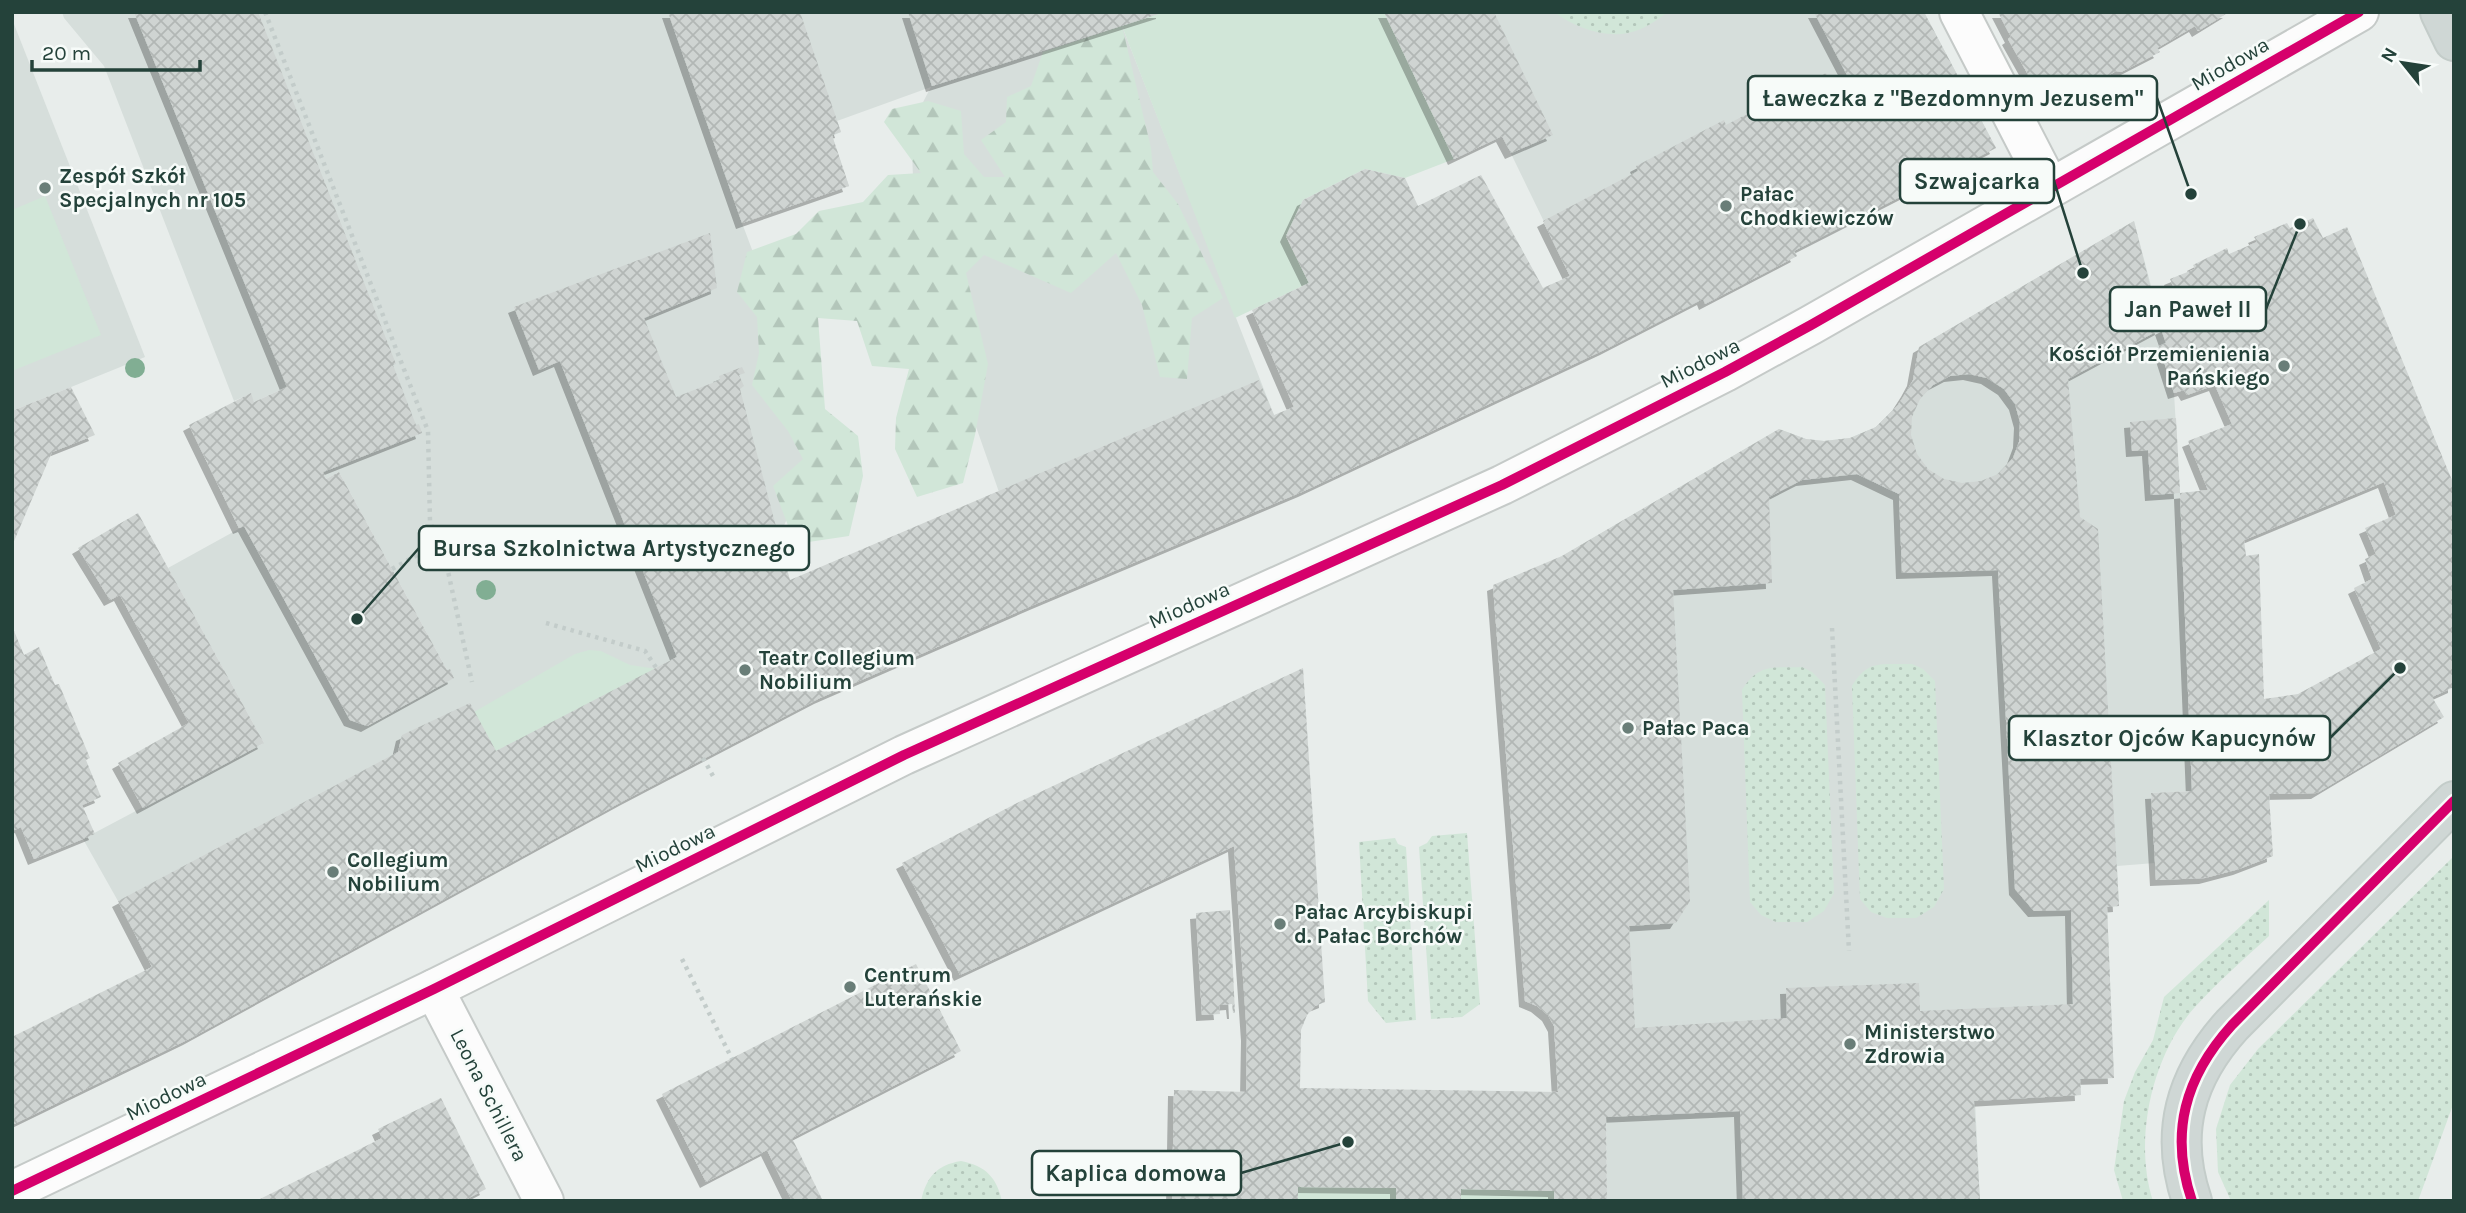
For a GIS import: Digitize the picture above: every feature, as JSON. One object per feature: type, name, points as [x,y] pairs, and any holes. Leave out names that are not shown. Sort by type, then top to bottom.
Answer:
[{"type":"main road","points":[[2440,12],[2454,41]]},
{"type":"main road","points":[[2192,1201],[2182,1158],[2182,1136],[2189,1093],[2205,1057],[2232,1025],[2454,801]]},
{"type":"street","points":[[1959,12],[2050,188]]},
{"type":"street","name":"Miodowa","points":[[12,1191],[435,989],[904,755],[1547,463],[1750,359],[2359,12]]},
{"type":"street","name":"Leona Schillera","points":[[435,989],[544,1201]]},
{"type":"path","points":[[265,12],[428,431],[430,522],[446,562],[472,682]]},
{"type":"path","points":[[392,569],[439,542]]},
{"type":"path","points":[[546,623],[645,651],[657,669]]},
{"type":"path","points":[[1832,628],[1849,951]]},
{"type":"path","points":[[703,758],[713,776]]},
{"type":"path","points":[[682,959],[732,1059]]},
{"type":"shaded area","points":[[62,12],[1164,12],[1122,26],[1274,415],[1038,603],[916,256],[911,125],[931,87],[837,121],[841,132],[832,136],[849,186],[742,223],[823,438],[778,539],[820,698],[625,800],[189,1039],[83,839],[264,743],[168,568],[244,526],[350,720],[368,726],[454,677],[447,670],[339,472],[326,479],[287,387],[254,402],[250,394],[234,401],[104,66],[64,18]]},
{"type":"shaded area","points":[[1442,12],[1924,12],[1996,148],[1795,251],[1797,256],[1705,304],[1702,300],[1606,349]]},
{"type":"shaded area","name":"Zespół Szkół Specjalnych nr 105","points":[[12,19],[145,357],[12,411]]},
{"type":"shaded area","points":[[2134,221],[2166,343],[2159,346],[2174,393],[2192,791],[2151,793],[2155,863],[2117,866],[2119,906],[2107,907],[2114,1078],[2080,1079],[2081,1095],[1975,1101],[1980,1201],[1607,1201],[1606,1117],[1562,556],[1779,429],[1806,439],[1824,441],[1850,438],[1876,427],[1898,405],[1913,380],[1919,347]]},
{"type":"green space","points":[[1164,12],[1384,12],[1454,159],[1405,178],[1365,169],[1303,200],[1286,237],[1309,283],[1235,318],[1122,26]]},
{"type":"green space","points":[[1554,12],[1668,12],[1634,32],[1609,34],[1589,30]]},
{"type":"green space","points":[[1122,26],[1151,148],[1153,172],[1178,204],[1223,298],[1192,318],[1187,379],[1160,377],[1142,305],[1116,253],[1071,293],[984,255],[966,273],[988,364],[963,483],[917,497],[895,449],[896,418],[909,369],[872,366],[857,321],[818,318],[825,409],[858,436],[863,476],[849,536],[795,544],[773,486],[803,459],[788,431],[752,385],[759,353],[757,317],[737,292],[747,252],[796,234],[819,211],[863,202],[888,175],[921,173],[884,122],[892,109],[928,101],[961,111],[964,154],[984,177],[1005,177],[981,140],[1006,122],[1007,97],[1031,86],[1043,52]]},
{"type":"green space","points":[[45,196],[101,335],[12,371],[12,210]]},
{"type":"green space","points":[[589,650],[601,651],[630,665],[657,669],[496,751],[474,712],[575,654]]},
{"type":"green space","points":[[1912,664],[1923,669],[1935,681],[1944,889],[1934,907],[1916,918],[1887,918],[1871,912],[1860,899],[1852,686],[1864,671],[1871,667]]},
{"type":"green space","points":[[1802,667],[1812,672],[1825,685],[1834,893],[1824,911],[1807,922],[1776,922],[1761,915],[1750,902],[1742,690],[1754,675],[1761,671]]},
{"type":"green space","points":[[1467,833],[1480,1004],[1462,1017],[1431,1019],[1419,847],[1427,843],[1432,836]]},
{"type":"green space","points":[[1395,838],[1398,844],[1406,847],[1416,1020],[1386,1023],[1368,1001],[1359,842]]},
{"type":"green space","points":[[2454,856],[2454,1102],[2418,1201],[2231,1201],[2218,1172],[2216,1129],[2230,1085],[2258,1049]]},
{"type":"green space","points":[[2269,900],[2269,936],[2195,1007],[2167,1049],[2150,1099],[2146,1125],[2147,1177],[2153,1201],[2123,1201],[2114,1170],[2124,1101],[2135,1072],[2153,1040],[2164,997]]},
{"type":"green space","points":[[961,1161],[977,1166],[989,1174],[997,1185],[1002,1201],[921,1201],[926,1185],[939,1169]]},
{"type":"green space","points":[[1298,1187],[1396,1188],[1396,1201],[1298,1201]]},
{"type":"green space","points":[[1461,1189],[1554,1191],[1554,1201],[1461,1201]]},
{"type":"building","points":[[134,12],[258,12],[396,364],[393,365],[416,425],[419,424],[422,433],[323,472],[326,479],[339,472],[447,670],[450,669],[454,678],[367,726],[350,720],[244,526],[239,528],[189,425],[251,393],[254,402],[287,387]]},
{"type":"building","points":[[668,12],[800,12],[841,132],[832,135],[849,186],[742,223]]},
{"type":"building","points":[[908,12],[1162,12],[1162,13],[932,86]]},
{"type":"building","points":[[1384,12],[1494,12],[1553,135],[1511,153],[1502,136],[1454,159]]},
{"type":"building","points":[[1814,12],[1924,12],[1996,148],[1794,251],[1797,256],[1705,304],[1703,299],[1606,349],[1304,491],[820,698],[625,800],[189,1039],[12,1125],[12,1037],[152,967],[118,901],[398,752],[402,735],[470,703],[496,751],[677,657],[560,361],[539,370],[514,307],[710,233],[717,288],[644,318],[676,397],[720,380],[719,376],[742,367],[745,373],[739,375],[744,386],[740,389],[790,580],[1259,380],[1274,415],[1294,407],[1252,310],[1309,283],[1286,236],[1303,200],[1365,169],[1405,178],[1418,206],[1481,175],[1543,288],[1570,276],[1543,221],[1638,171],[1636,166],[1724,120],[1726,125],[1826,73],[1832,83],[1847,75]]},
{"type":"building","points":[[1998,12],[2229,12],[2198,31],[2195,26],[2157,48],[2160,52],[2121,72],[2116,71],[2048,110],[2008,39],[2011,37]]},
{"type":"building","points":[[2313,218],[2323,238],[2347,227],[2454,485],[2454,687],[2432,697],[2444,717],[2317,793],[2269,794],[2273,856],[2205,878],[2156,880],[2151,793],[2192,791],[2180,493],[2208,490],[2188,441],[2232,424],[2215,385],[2187,395],[2184,390],[2174,393],[2159,346],[2166,343],[2161,329],[2186,316],[2170,279],[2195,269],[2193,265],[2227,248],[2229,254],[2257,242],[2254,237],[2287,223],[2290,228]],"holes":[[[2384,482],[2396,515],[2365,528],[2376,554],[2365,559],[2372,579],[2354,588],[2381,649],[2298,694],[2264,699],[2259,554],[2246,556],[2244,540]]]},
{"type":"building","points":[[2134,221],[2161,329],[2068,379],[2080,517],[2098,529],[2119,906],[2107,907],[2114,1078],[2080,1079],[2081,1095],[1974,1101],[1980,1201],[1743,1201],[1740,1111],[1606,1117],[1607,1201],[1554,1201],[1554,1191],[1461,1189],[1461,1201],[1396,1201],[1396,1188],[1298,1187],[1298,1201],[1172,1201],[1174,1090],[1246,1092],[1247,1035],[1234,846],[960,975],[902,863],[1017,803],[1303,668],[1325,1002],[1315,1006],[1307,1015],[1301,1030],[1300,1088],[1558,1092],[1554,1026],[1548,1015],[1525,1001],[1493,585],[1562,556],[1779,429],[1806,439],[1824,441],[1850,438],[1876,427],[1898,405],[1913,380],[1919,347]],"holes":[[[1969,374],[1987,378],[2004,389],[2015,404],[2020,422],[2019,442],[2013,458],[1998,474],[1981,481],[1962,483],[1944,479],[1928,469],[1917,454],[1911,435],[1912,417],[1920,399],[1933,385],[1950,376]],[[1857,474],[1899,494],[1902,573],[1998,570],[2015,889],[2034,911],[2071,910],[2073,1004],[1920,1011],[1919,983],[1786,988],[1787,1018],[1635,1028],[1629,926],[1676,923],[1690,901],[1673,590],[1772,583],[1769,497],[1802,480]]]},
{"type":"building","points":[[71,387],[95,435],[52,452],[12,546],[12,411]]},
{"type":"building","points":[[2176,418],[2180,493],[2151,495],[2148,450],[2132,451],[2130,422]]},
{"type":"building","points":[[138,513],[264,743],[143,808],[118,763],[189,723],[120,595],[110,600],[78,548]]},
{"type":"building","points":[[12,626],[24,655],[39,647],[55,685],[59,684],[90,758],[86,760],[101,797],[82,805],[95,834],[34,859],[21,827],[12,831]]},
{"type":"building","points":[[1230,910],[1235,1013],[1232,1004],[1219,1005],[1220,1014],[1202,1015],[1196,913]]},
{"type":"building","points":[[916,964],[961,1051],[792,1138],[823,1201],[792,1201],[767,1150],[706,1182],[662,1094]]},
{"type":"building","points":[[441,1098],[486,1189],[463,1201],[256,1201],[382,1138],[378,1129]]},
{"type":"cycle path","points":[[12,1191],[434,989],[904,755],[1502,485],[1725,372],[1811,325],[2359,12]]},
{"type":"cycle path","points":[[2192,1201],[2185,1176],[2182,1129],[2193,1086],[2216,1045],[2232,1025],[2454,801]]},
{"type":"place","name":"Zespół Szkół Specjalnych nr 105","points":[[45,188]]},
{"type":"place","name":"Ławeczka z \"Bezdomnym Jezusem\"","points":[[2191,194]]},
{"type":"place","name":"Pałac Chodkiewiczów","points":[[1726,206]]},
{"type":"place","name":"Jan Paweł II","points":[[2300,224]]},
{"type":"place","name":"Szwajcarka","points":[[2083,273]]},
{"type":"place","name":"Kościół Przemienienia Pańskiego","points":[[2284,366]]},
{"type":"place","name":"Bursa Szkolnictwa Artystycznego","points":[[357,619]]},
{"type":"place","name":"Klasztor Ojców Kapucynów","points":[[2400,668]]},
{"type":"place","name":"Teatr Collegium Nobilium","points":[[745,670]]},
{"type":"place","name":"Pałac Paca","points":[[1628,728]]},
{"type":"place","name":"Collegium Nobilium","points":[[333,872]]},
{"type":"place","name":"Pałac Arcybiskupi d. Pałac Borchów","points":[[1280,924]]},
{"type":"place","name":"Centrum Luterańskie","points":[[850,987]]},
{"type":"place","name":"Ministerstwo Zdrowia","points":[[1850,1044]]},
{"type":"place","name":"Kaplica domowa","points":[[1348,1142]]}]
